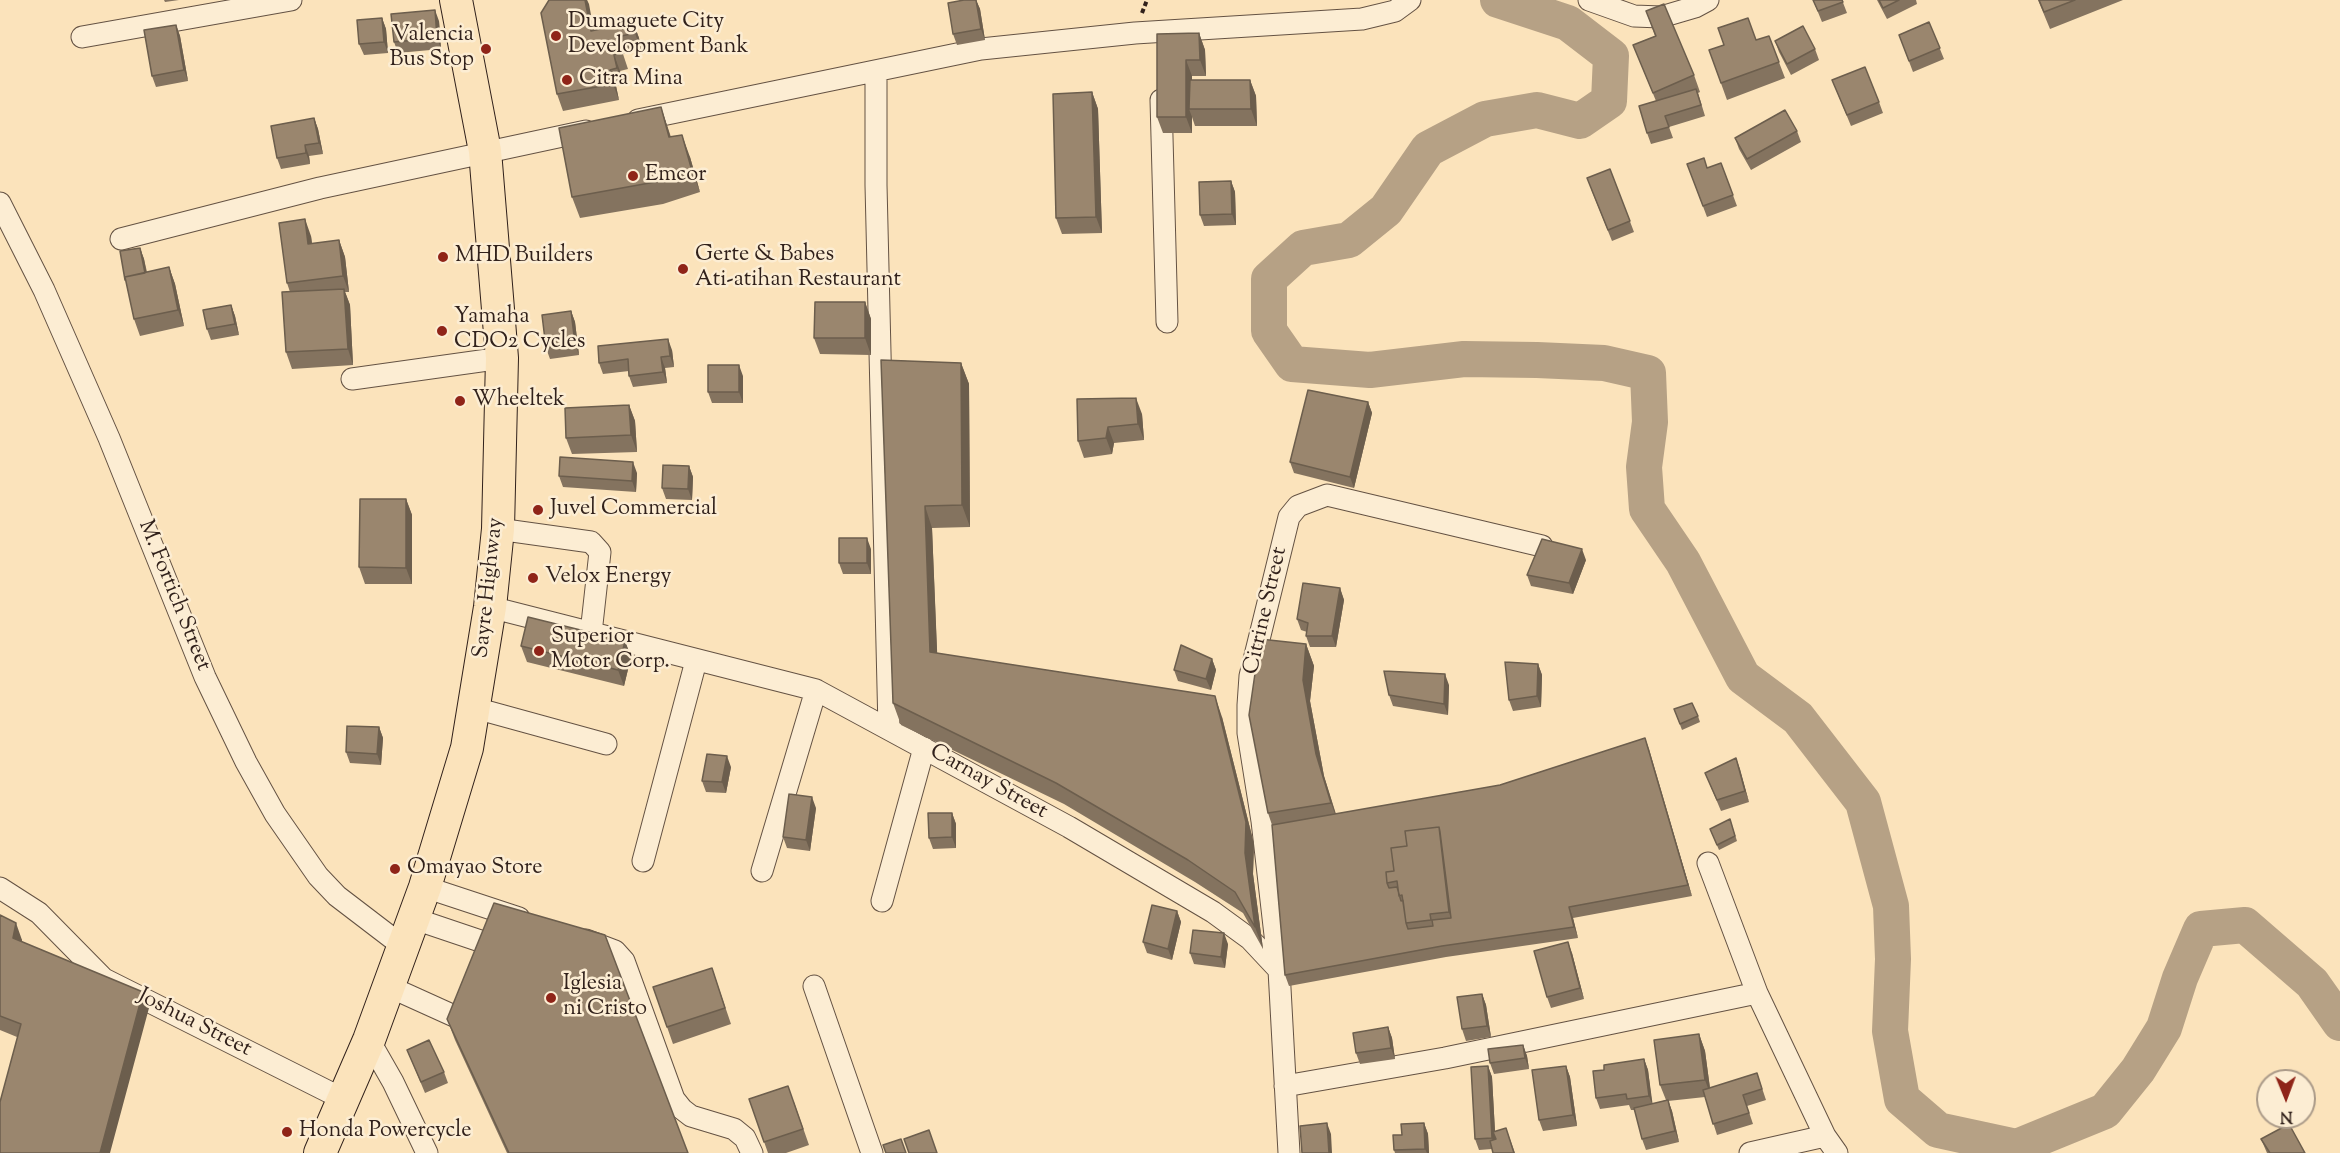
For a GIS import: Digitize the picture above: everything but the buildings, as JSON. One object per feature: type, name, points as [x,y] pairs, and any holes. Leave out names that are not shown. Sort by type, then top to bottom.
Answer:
[{"type":"highway","name":"Sayre Highway","points":[[320,1153],[390,987],[425,887],[467,748],[490,607],[498,529],[502,358],[485,151],[456,0]]},
{"type":"street","points":[[82,37],[291,0]]},
{"type":"street","points":[[121,239],[320,188],[485,151],[981,49],[1159,33],[1362,19],[1395,11],[1410,0]]},
{"type":"street","points":[[1589,0],[1634,16],[1661,17],[1695,7],[1708,0]]},
{"type":"street","points":[[1159,33],[1160,56]]},
{"type":"street","points":[[876,72],[876,185],[890,729]]},
{"type":"street","points":[[1160,80],[1167,322]]},
{"type":"street","name":"M. Fortich Street","points":[[0,203],[44,290],[104,428],[205,677],[246,762],[275,814],[318,876],[337,896],[410,933],[525,956]]},
{"type":"street","points":[[352,379],[502,358]]},
{"type":"street","name":"Citrine Street","points":[[1279,970],[1262,821],[1248,733],[1248,705],[1250,676],[1289,517],[1298,506],[1327,495],[1542,546]]},
{"type":"street","points":[[498,529],[591,542],[600,552],[591,633]]},
{"type":"street","name":"Carnay Street","points":[[490,607],[816,690],[1070,827],[1213,912],[1250,939],[1279,970]]},
{"type":"street","points":[[643,861],[696,661]]},
{"type":"street","points":[[762,871],[816,690]]},
{"type":"street","points":[[475,708],[606,744]]},
{"type":"street","points":[[882,901],[924,748]]},
{"type":"street","points":[[1708,863],[1757,993],[1831,1145],[1750,1153]]},
{"type":"street","points":[[425,887],[536,924]]},
{"type":"street","name":"Joshua Street","points":[[0,888],[39,913],[104,979],[343,1099]]},
{"type":"street","points":[[570,935],[615,951],[624,961],[674,1099],[682,1109],[691,1116],[734,1129],[745,1138],[752,1153]]},
{"type":"street","points":[[1279,970],[1289,1153]]},
{"type":"street","points":[[814,986],[872,1153]]},
{"type":"street","points":[[390,987],[488,1031]]},
{"type":"street","points":[[1285,1086],[1445,1058],[1757,993]]},
{"type":"street","points":[[369,1040],[393,1082],[427,1153]]},
{"type":"waterway","points":[[1498,0],[1568,23],[1611,56],[1609,101],[1580,121],[1537,110],[1485,119],[1428,149],[1386,210],[1349,240],[1303,248],[1269,279],[1269,331],[1292,364],[1370,370],[1464,359],[1537,360],[1604,363],[1648,373],[1650,422],[1644,467],[1647,509],[1683,562],[1743,677],[1798,718],[1863,802],[1891,906],[1893,959],[1890,1031],[1902,1099],[1938,1130],[2017,1147],[2105,1111],[2138,1070],[2164,1028],[2180,978],[2201,929],[2245,925],[2312,983],[2340,1023]]},
{"type":"place","name":"Dumaguete City Development Bank","points":[[556,36]]},
{"type":"place","name":"Valencia Bus Stop","points":[[486,49]]},
{"type":"place","name":"Citra Mina","points":[[567,80]]},
{"type":"place","name":"Emcor","points":[[633,176]]},
{"type":"place","name":"MHD Builders","points":[[443,257]]},
{"type":"place","name":"Gerte & Babes Ati-atihan Restaurant","points":[[683,269]]},
{"type":"place","name":"Yamaha CDO2 Cycles","points":[[442,331]]},
{"type":"place","name":"Wheeltek","points":[[460,401]]},
{"type":"place","name":"Juvel Commercial","points":[[538,510]]},
{"type":"place","name":"Velox Energy","points":[[533,578]]},
{"type":"place","name":"Superior Motor Corp.","points":[[539,651]]},
{"type":"place","name":"Omayao Store","points":[[395,869]]},
{"type":"place","name":"Iglesia ni Cristo","points":[[551,998]]},
{"type":"place","name":"Honda Powercycle","points":[[287,1132]]}]
